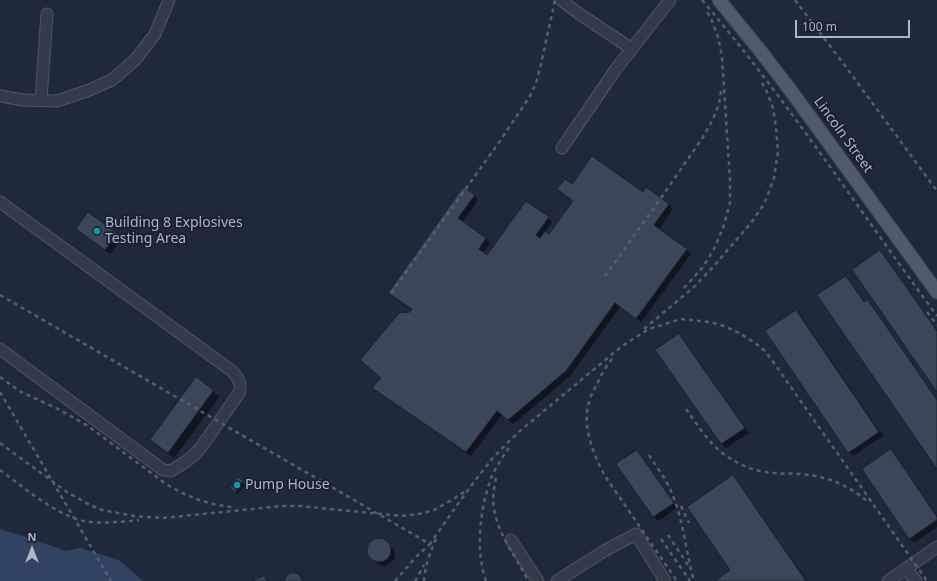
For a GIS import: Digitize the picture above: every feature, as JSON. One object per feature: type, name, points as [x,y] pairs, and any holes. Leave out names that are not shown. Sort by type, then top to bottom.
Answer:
[{"type":"main road","name":"Lincoln Street","points":[[719,0],[794,95],[937,292]]},
{"type":"street","points":[[0,96],[23,100],[57,101],[87,91],[112,80],[135,60],[155,34],[169,0]]},
{"type":"street","points":[[561,0],[632,49]]},
{"type":"street","points":[[562,148],[616,70],[670,0]]},
{"type":"street","points":[[41,100],[47,14]]},
{"type":"street","points":[[0,202],[232,371],[237,376],[241,388],[202,446],[188,460],[171,471],[163,470],[0,349]]},
{"type":"street","points":[[557,581],[604,551],[636,534],[665,581]]},
{"type":"street","points":[[511,540],[538,581]]},
{"type":"street","points":[[888,581],[937,547]]},
{"type":"street","points":[[906,568],[916,581]]},
{"type":"water","points":[[0,529],[66,551],[80,548],[119,560],[143,581],[0,581]]},
{"type":"building","points":[[592,156],[643,192],[646,187],[669,204],[654,225],[687,249],[636,319],[615,303],[566,371],[508,420],[497,411],[466,452],[372,388],[381,378],[360,360],[399,313],[410,312],[412,309],[388,293],[463,187],[475,195],[458,218],[486,238],[479,249],[487,255],[526,201],[549,217],[536,235],[540,238],[545,231],[549,234],[573,201],[557,189],[565,179],[572,184]]},
{"type":"building","name":"Building 8 Explosives Testing Area","points":[[88,212],[118,234],[105,250],[76,229]]},
{"type":"building","points":[[880,250],[937,331],[937,392],[852,270]]},
{"type":"building","points":[[846,276],[864,302],[868,300],[937,400],[937,469],[817,295]]},
{"type":"building","points":[[796,310],[879,432],[848,453],[765,331]]},
{"type":"building","points":[[679,334],[745,428],[721,444],[655,350]]},
{"type":"building","points":[[196,377],[214,390],[168,453],[150,440]]},
{"type":"building","points":[[891,449],[937,517],[937,520],[909,539],[862,469]]},
{"type":"building","points":[[637,450],[674,503],[653,517],[616,464]]},
{"type":"building","points":[[733,475],[806,581],[715,581],[730,570],[687,507]]},
{"type":"building","name":"Pump House","points":[[238,477],[243,481],[235,492],[230,488]]},
{"type":"building","points":[[379,538],[388,541],[391,550],[388,559],[379,562],[370,559],[367,550],[370,541]]},
{"type":"building","points":[[296,573],[303,581],[284,581],[287,575]]},
{"type":"building","points":[[264,576],[267,581],[253,581]]},
{"type":"railway","points":[[391,293],[502,138],[530,96],[536,83],[541,64],[555,0]]},
{"type":"railway","points":[[702,0],[764,77],[937,316]]},
{"type":"railway","points":[[795,0],[937,191]]},
{"type":"railway","points":[[684,288],[703,267],[714,249],[723,228],[730,203],[730,180],[722,57],[718,37],[711,18],[707,12]]},
{"type":"railway","points":[[644,329],[694,287],[751,223],[764,204],[774,178],[778,152],[773,108],[761,81]]},
{"type":"railway","points":[[605,276],[703,137],[719,104],[721,91]]},
{"type":"railway","points":[[0,295],[430,544],[476,480],[502,448],[521,430],[622,346],[649,329],[681,319],[710,322],[724,326],[741,334],[765,351],[927,581]]},
{"type":"railway","points":[[927,312],[937,325]]},
{"type":"railway","points":[[612,359],[606,366],[589,402],[587,424],[590,442],[605,476],[677,581]]},
{"type":"railway","points":[[0,377],[21,392],[56,408],[88,426],[174,489],[207,502],[233,507]]},
{"type":"railway","points":[[0,392],[111,581]]},
{"type":"railway","points":[[686,409],[712,444],[737,463],[762,472],[810,475],[828,479],[846,486],[869,503]]},
{"type":"railway","points":[[0,443],[67,492],[90,505],[102,510],[134,516],[163,518],[282,506],[299,506],[402,516],[434,510],[464,492]]},
{"type":"railway","points":[[486,581],[480,543],[480,530],[484,503],[491,478],[510,446]]},
{"type":"railway","points":[[649,455],[671,490],[677,506],[694,581]]},
{"type":"railway","points":[[0,470],[40,500],[73,518],[97,522],[139,520]]},
{"type":"railway","points":[[496,478],[493,500],[499,528],[528,581]]},
{"type":"railway","points":[[681,506],[689,523]]},
{"type":"railway","points":[[668,535],[688,565]]},
{"type":"railway","points":[[424,581],[428,559],[436,539]]},
{"type":"railway","points":[[661,539],[690,581]]},
{"type":"railway","points":[[395,581],[416,557],[430,544]]},
{"type":"railway","points":[[415,581],[424,565]]},
{"type":"place","name":"Building 8 Explosives Testing Area","points":[[97,231]]},
{"type":"place","name":"Pump House","points":[[237,485]]}]
